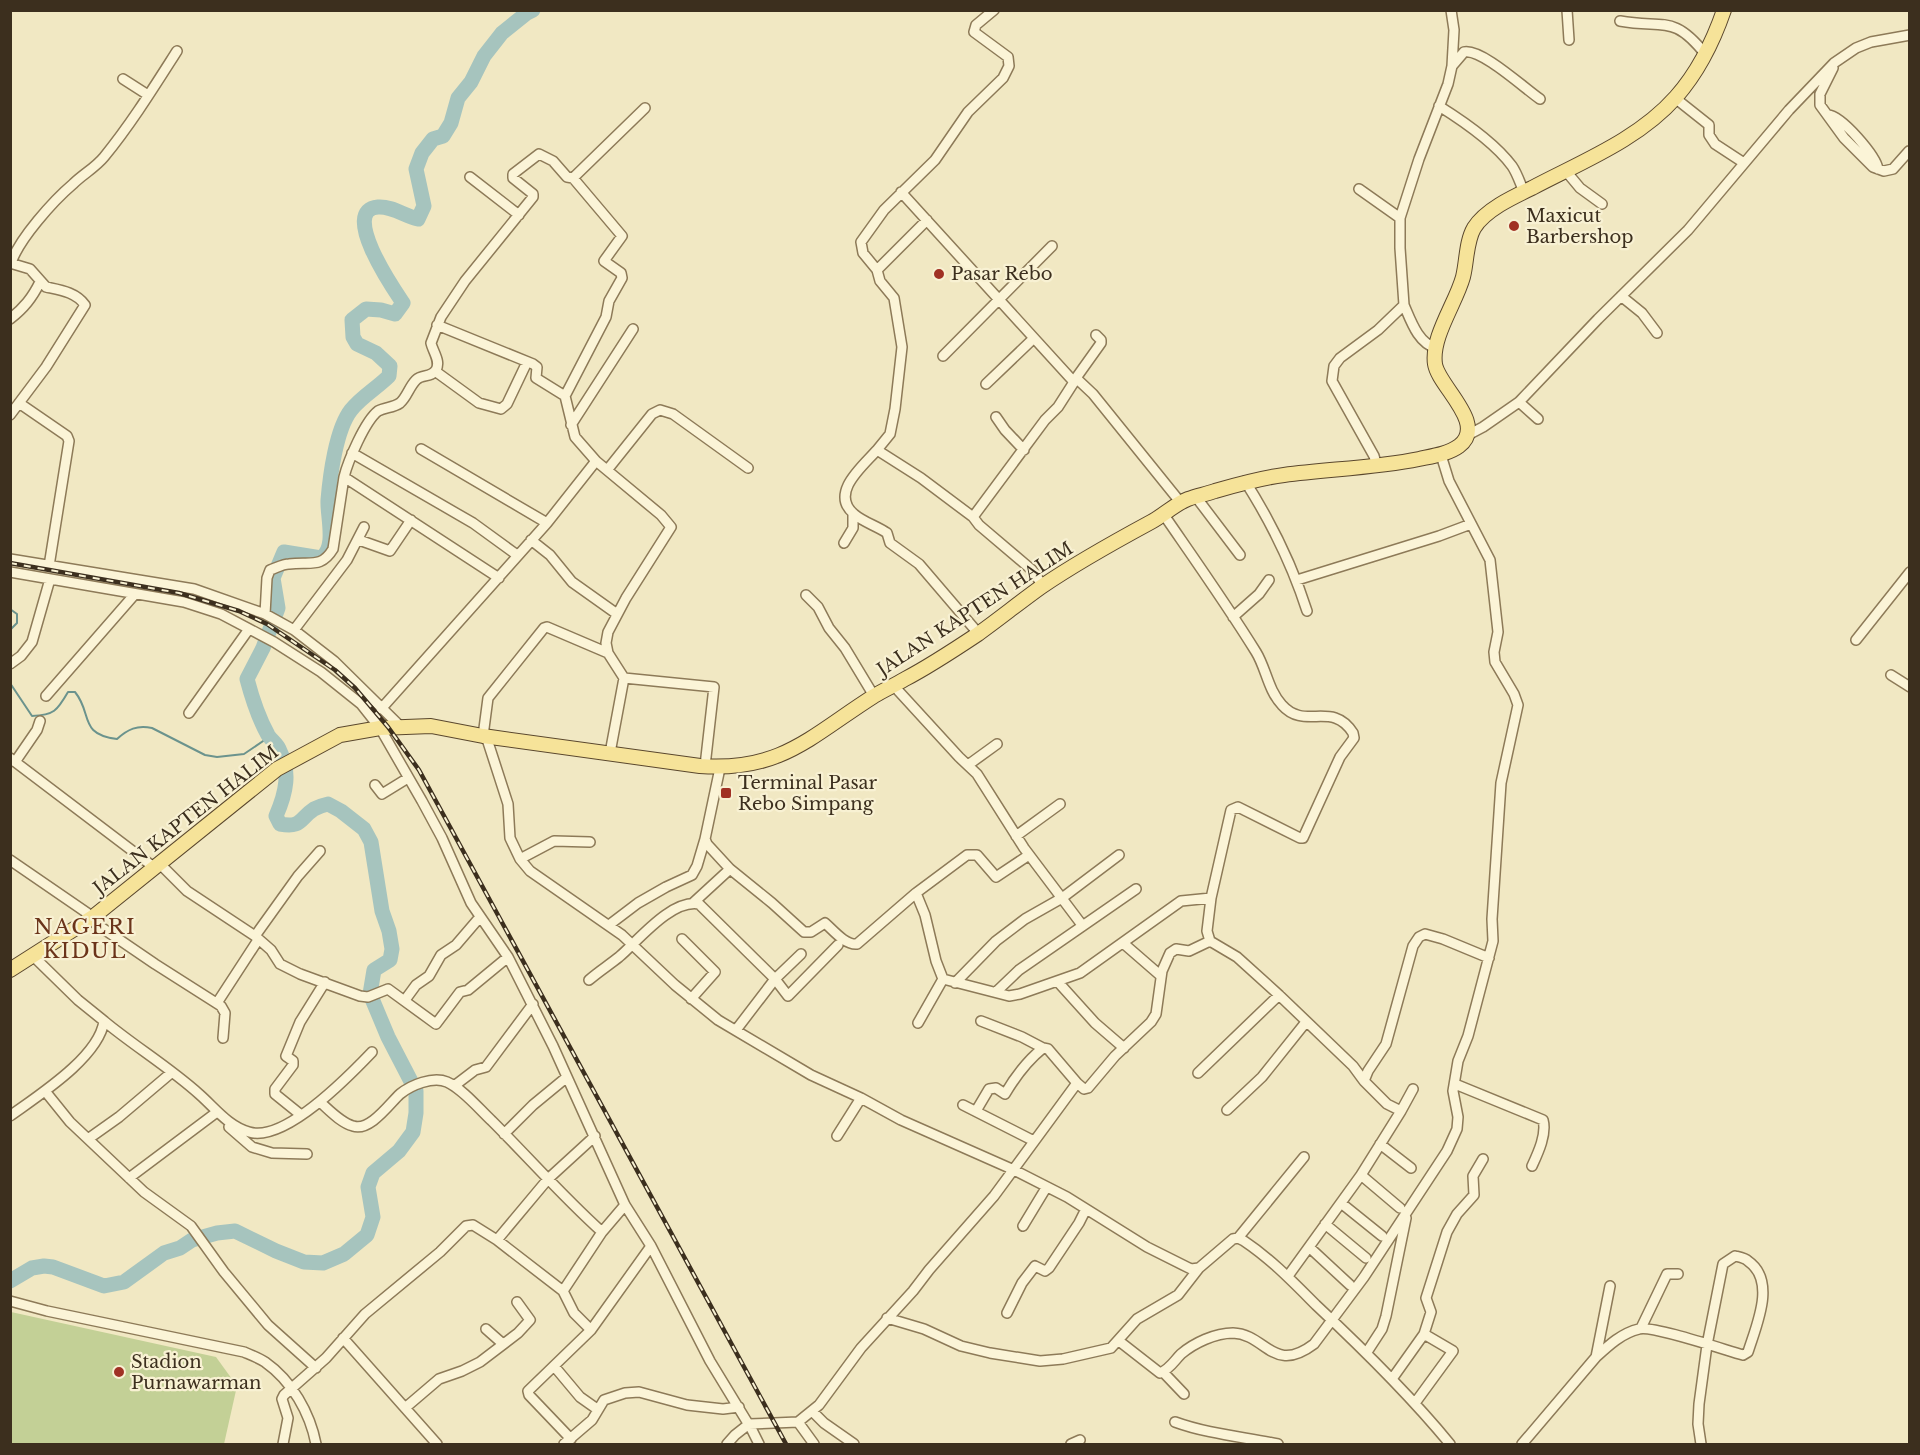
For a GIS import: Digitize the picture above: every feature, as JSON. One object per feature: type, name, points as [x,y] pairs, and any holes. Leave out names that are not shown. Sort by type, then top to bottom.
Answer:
[{"type":"main road","points":[[1466,435],[1467,423],[1463,412],[1437,374],[1434,359],[1463,276],[1472,232],[1484,216],[1565,170],[1602,153],[1646,124],[1675,98],[1706,55],[1724,10]]},
{"type":"main road","name":"JALAN KAPTEN HALIM","points":[[10,970],[91,918],[277,769],[340,735],[380,728],[431,726],[485,736],[720,768],[742,766],[779,756],[814,738],[874,696],[978,633],[1043,586],[1097,551],[1164,515],[1181,503],[1245,481],[1285,474],[1377,465],[1441,454],[1461,445],[1466,435]]},
{"type":"street","points":[[844,543],[853,528],[853,514],[844,497],[846,488],[890,434],[896,409],[902,346],[894,298],[880,280],[877,270],[863,253],[861,242],[884,210],[935,160],[968,112],[993,89],[1006,73],[1010,62],[1008,57],[974,32],[976,25],[994,10]]},
{"type":"street","points":[[1436,348],[1424,342],[1412,324],[1404,305],[1400,218],[1448,84],[1452,66],[1454,30],[1451,10]]},
{"type":"street","points":[[1567,10],[1569,40]]},
{"type":"street","points":[[1620,21],[1666,24],[1677,28],[1695,41],[1706,55]]},
{"type":"street","points":[[1466,435],[1484,427],[1519,402],[1688,230],[1789,110],[1834,63],[1856,48],[1871,42],[1910,35]]},
{"type":"street","points":[[10,415],[46,367],[85,305],[60,288],[46,287],[27,267],[11,263],[17,249],[70,186],[88,173],[105,155],[177,51]]},
{"type":"street","points":[[1452,66],[1464,52],[1473,52],[1540,99]]},
{"type":"street","points":[[1834,63],[1819,99],[1820,105],[1828,115],[1836,117],[1851,131],[1876,161],[1878,169],[1888,171],[1893,169],[1909,151]]},
{"type":"street","points":[[123,79],[148,95]]},
{"type":"street","points":[[1675,98],[1709,125],[1709,135],[1715,144],[1744,163]]},
{"type":"street","points":[[1439,106],[1461,120],[1506,160],[1513,168],[1524,192]]},
{"type":"street","points":[[573,178],[645,108]]},
{"type":"street","points":[[268,615],[267,574],[287,564],[318,563],[327,559],[333,549],[344,477],[352,453],[375,414],[402,402],[415,381],[435,371],[437,359],[431,343],[437,325],[465,281],[534,195],[513,178],[513,174],[537,154],[553,161],[567,177],[573,178],[622,236],[604,261],[622,276],[609,301],[606,318],[565,396],[575,437],[596,461],[661,515],[671,527],[608,632],[606,643],[608,653],[624,678],[610,753]]},
{"type":"street","points":[[1565,170],[1580,188],[1602,204]]},
{"type":"street","points":[[471,177],[519,215]]},
{"type":"street","points":[[1359,189],[1400,218]]},
{"type":"street","points":[[901,192],[1033,339],[1075,380],[1093,394],[1181,503]]},
{"type":"street","points":[[877,270],[927,220]]},
{"type":"street","points":[[943,356],[1052,246]]},
{"type":"street","points":[[10,319],[28,303],[40,282]]},
{"type":"street","points":[[1621,296],[1642,313],[1657,333]]},
{"type":"street","points":[[1377,465],[1332,381],[1331,374],[1340,358],[1378,330],[1404,305]]},
{"type":"street","points":[[437,325],[537,367],[536,378],[565,396]]},
{"type":"street","points":[[572,424],[633,329]]},
{"type":"street","points":[[973,517],[1045,420],[1058,406],[1101,343],[1096,335]]},
{"type":"street","points":[[986,384],[1033,339]]},
{"type":"street","points":[[435,371],[479,403],[501,409],[507,404],[527,362]]},
{"type":"street","points":[[1519,402],[1538,419]]},
{"type":"street","points":[[19,403],[67,436],[69,441],[49,567]]},
{"type":"street","points":[[608,469],[652,414],[660,410],[674,414],[748,468]]},
{"type":"street","points":[[996,417],[1024,450]]},
{"type":"street","points":[[421,449],[546,523]]},
{"type":"street","points":[[877,450],[921,478],[973,517],[979,525],[1032,570],[1043,586]]},
{"type":"street","points":[[352,453],[473,523],[518,555]]},
{"type":"street","points":[[1163,1372],[1181,1354],[1196,1344],[1229,1333],[1245,1335],[1280,1355],[1288,1356],[1314,1344],[1364,1277],[1404,1210],[1447,1151],[1456,1129],[1458,1117],[1453,1091],[1458,1061],[1468,1036],[1493,941],[1492,919],[1501,783],[1518,705],[1514,694],[1494,662],[1497,632],[1490,560],[1449,481],[1441,454]]},
{"type":"street","points":[[381,708],[422,660],[499,578],[596,461]]},
{"type":"street","points":[[344,477],[499,578]]},
{"type":"street","points":[[1245,481],[1268,517],[1297,580],[1307,611]]},
{"type":"street","points":[[1196,497],[1240,555]]},
{"type":"street","points":[[853,514],[887,533],[891,543],[919,564],[978,633]]},
{"type":"street","points":[[1164,515],[1260,659],[1271,688],[1282,706],[1295,716],[1326,715],[1339,719],[1350,728],[1354,738],[1340,757],[1303,838],[1238,807],[1231,810],[1211,898],[1207,931],[1209,941],[1237,957],[1353,1066],[1364,1081],[1388,1104],[1401,1111]]},
{"type":"street","points":[[359,540],[390,551],[411,520]]},
{"type":"street","points":[[1297,580],[1471,524]]},
{"type":"street","points":[[294,630],[347,560],[364,527]]},
{"type":"street","points":[[531,540],[550,555],[572,582],[617,614]]},
{"type":"street","points":[[10,559],[194,589],[268,615],[294,630],[352,677],[401,727]]},
{"type":"street","points":[[10,572],[193,605],[221,614],[262,635],[321,672],[361,704],[380,728],[442,838],[466,893],[508,957],[533,1004],[625,1205],[651,1246],[699,1341],[759,1444]]},
{"type":"street","points":[[1856,640],[1910,572]]},
{"type":"street","points":[[10,664],[21,656],[32,642],[50,579]]},
{"type":"street","points":[[1233,617],[1259,594],[1269,580]]},
{"type":"street","points":[[46,696],[135,594]]},
{"type":"street","points":[[806,595],[818,607],[829,628],[845,648],[874,696]]},
{"type":"street","points":[[608,653],[548,627],[544,628],[488,698],[485,736],[508,804],[510,838],[520,859],[530,871],[633,943],[691,999],[718,1020],[811,1075],[901,1120],[1014,1170],[1072,1200],[1147,1248],[1191,1269],[1199,1268]]},
{"type":"street","points":[[189,713],[249,629]]},
{"type":"street","points":[[1891,675],[1910,687]]},
{"type":"street","points":[[624,678],[714,687],[705,766]]},
{"type":"street","points":[[893,685],[977,774],[1029,855],[1082,925]]},
{"type":"street","points":[[40,721],[37,730],[13,760],[157,866],[187,891],[257,938],[271,950],[280,964],[300,974],[360,996],[368,997],[388,988],[436,1024],[460,992],[468,990],[508,957]]},
{"type":"street","points":[[969,765],[997,744]]},
{"type":"street","points":[[609,925],[638,903],[693,875],[705,839],[720,768]]},
{"type":"street","points":[[375,785],[382,794],[408,778]]},
{"type":"street","points":[[1016,836],[1060,804]]},
{"type":"street","points":[[705,839],[730,870],[772,903],[801,930],[811,932],[825,923],[854,945],[916,893],[968,855],[977,855],[996,878],[1029,855]]},
{"type":"street","points":[[520,859],[554,841],[590,842]]},
{"type":"street","points":[[218,1003],[298,876],[320,851]]},
{"type":"street","points":[[956,982],[996,941],[1062,898],[1119,855]]},
{"type":"street","points":[[10,861],[154,964],[218,1003],[225,1012],[223,1038]]},
{"type":"street","points":[[589,980],[620,956],[661,918],[693,903],[730,870]]},
{"type":"street","points":[[996,993],[1019,970],[1136,889]]},
{"type":"street","points":[[916,893],[925,915],[936,962],[943,979]]},
{"type":"street","points":[[943,979],[1009,996],[1020,994],[1080,973],[1181,901],[1211,898]]},
{"type":"street","points":[[693,903],[699,904],[775,979],[788,996],[838,945]]},
{"type":"street","points":[[405,1000],[417,985],[429,976],[441,955],[456,945],[480,917]]},
{"type":"street","points":[[1364,1081],[1386,1044],[1408,960],[1419,937],[1425,934],[1443,939],[1489,958]]},
{"type":"street","points":[[682,939],[715,972],[691,999]]},
{"type":"street","points":[[981,1021],[1048,1049],[1077,1083],[1084,1089],[1088,1088],[1156,1014],[1161,976],[1166,959],[1173,951],[1189,951],[1209,941]]},
{"type":"street","points":[[1123,943],[1161,976]]},
{"type":"street","points":[[736,1030],[775,979],[801,954]]},
{"type":"street","points":[[32,955],[78,1000],[198,1093],[215,1113],[252,1147],[272,1153],[308,1154]]},
{"type":"street","points":[[918,1023],[943,979]]},
{"type":"street","points":[[301,1114],[275,1094],[275,1089],[293,1065],[293,1061],[286,1056],[300,1022],[325,982]]},
{"type":"street","points":[[1058,982],[1095,1023],[1124,1048]]},
{"type":"street","points":[[1198,1073],[1279,995]]},
{"type":"street","points":[[454,1086],[475,1070],[486,1067],[533,1004]]},
{"type":"street","points":[[10,1116],[45,1091],[85,1057],[99,1036],[104,1021]]},
{"type":"street","points":[[1227,1110],[1263,1077],[1306,1022]]},
{"type":"street","points":[[976,1111],[989,1089],[996,1088],[1005,1094],[1019,1071],[1043,1048]]},
{"type":"street","points":[[215,1113],[238,1128],[253,1133],[280,1128],[320,1102],[372,1052]]},
{"type":"street","points":[[88,1139],[119,1117],[171,1073]]},
{"type":"street","points":[[504,1134],[533,1105],[567,1077]]},
{"type":"street","points":[[320,1102],[343,1121],[358,1127],[374,1120],[400,1094],[420,1082],[446,1081],[504,1134],[559,1193],[572,1202],[602,1232]]},
{"type":"street","points":[[727,1444],[748,1424],[776,1425],[798,1422],[819,1405],[861,1347],[913,1291],[1014,1170],[1077,1083]]},
{"type":"street","points":[[1455,1084],[1544,1120],[1540,1149],[1532,1166]]},
{"type":"street","points":[[1288,1276],[1361,1175],[1413,1089]]},
{"type":"street","points":[[45,1091],[70,1122],[129,1178],[196,1231],[224,1272],[268,1325],[316,1368]]},
{"type":"street","points":[[837,1136],[861,1098]]},
{"type":"street","points":[[963,1105],[1034,1142]]},
{"type":"street","points":[[129,1178],[215,1113]]},
{"type":"street","points":[[497,1240],[548,1179],[595,1136]]},
{"type":"street","points":[[1380,1144],[1411,1168]]},
{"type":"street","points":[[887,1318],[924,1329],[961,1346],[1010,1357],[1040,1361],[1105,1351],[1119,1341],[1131,1323],[1178,1295],[1199,1268],[1233,1239],[1238,1238],[1304,1157]]},
{"type":"street","points":[[1392,1379],[1424,1334],[1431,1312],[1426,1298],[1447,1232],[1457,1214],[1474,1195],[1473,1176],[1483,1159]]},
{"type":"street","points":[[1361,1175],[1404,1210]]},
{"type":"street","points":[[1023,1226],[1046,1188]]},
{"type":"street","points":[[1341,1203],[1382,1236]]},
{"type":"street","points":[[563,1291],[602,1232],[625,1205]]},
{"type":"street","points":[[1007,1313],[1022,1283],[1035,1266],[1045,1271],[1048,1268],[1086,1209]]},
{"type":"street","points":[[1367,1352],[1382,1329],[1386,1316],[1404,1210]]},
{"type":"street","points":[[1325,1224],[1366,1258]]},
{"type":"street","points":[[283,1444],[288,1418],[282,1399],[316,1368],[365,1314],[440,1252],[466,1226],[473,1225],[497,1240],[563,1291],[574,1313],[591,1330]]},
{"type":"street","points":[[1238,1238],[1253,1247],[1288,1276],[1367,1352],[1415,1402],[1450,1444]]},
{"type":"street","points":[[651,1246],[591,1330],[528,1391],[529,1395],[567,1443],[592,1420],[604,1400],[633,1392],[687,1405],[723,1409],[738,1407]]},
{"type":"street","points":[[1309,1247],[1350,1285]]},
{"type":"street","points":[[1522,1444],[1596,1357],[1616,1340],[1641,1328],[1655,1329],[1707,1345],[1743,1355],[1748,1352],[1764,1292],[1762,1281],[1748,1261],[1735,1256],[1723,1264],[1707,1345],[1698,1416],[1701,1444]]},
{"type":"street","points":[[1641,1328],[1667,1274],[1678,1274]]},
{"type":"street","points":[[1596,1357],[1610,1286]]},
{"type":"street","points":[[10,1301],[47,1311],[244,1352],[267,1364],[294,1388],[312,1427],[316,1444]]},
{"type":"street","points":[[405,1408],[439,1379],[480,1362],[518,1333],[530,1320],[516,1302]]},
{"type":"street","points":[[486,1329],[503,1344]]},
{"type":"street","points":[[1415,1402],[1453,1351],[1424,1334]]},
{"type":"street","points":[[343,1338],[437,1444]]},
{"type":"street","points":[[1119,1341],[1156,1370],[1163,1372],[1184,1394]]},
{"type":"street","points":[[554,1366],[576,1392],[597,1409]]},
{"type":"street","points":[[812,1411],[824,1423],[854,1444]]},
{"type":"street","points":[[798,1422],[814,1444]]},
{"type":"street","points":[[1175,1422],[1199,1431],[1237,1435],[1275,1444]]},
{"type":"green space","name":"Stadion Purnawarman","points":[[11,1312],[216,1357],[237,1386],[224,1444],[11,1444]]},
{"type":"waterway","points":[[10,1281],[32,1268],[44,1266],[53,1267],[104,1286],[124,1282],[164,1253],[180,1248],[192,1240],[235,1231],[304,1262],[323,1263],[344,1254],[367,1235],[373,1217],[368,1187],[373,1173],[399,1151],[413,1132],[416,1091],[388,1037],[370,994],[374,970],[390,960],[392,949],[382,911],[371,842],[364,829],[328,804],[314,809],[296,824],[280,824],[276,816],[285,791],[285,766],[278,747],[268,735],[261,721],[247,679],[263,648],[278,608],[273,578],[284,552],[321,558],[329,547],[330,478],[338,440],[346,418],[359,401],[389,376],[390,366],[376,353],[357,344],[353,337],[352,320],[366,309],[395,314],[403,303],[373,252],[364,222],[368,211],[383,207],[418,219],[424,206],[416,169],[422,153],[433,139],[443,136],[451,123],[458,98],[471,82],[484,56],[502,33],[533,10]]},
{"type":"waterway","points":[[10,609],[17,614],[17,623],[10,630]]},
{"type":"waterway","points":[[10,683],[32,716],[54,711],[68,692],[75,692],[91,728],[97,733],[117,739],[133,729],[152,728],[205,755],[217,757],[244,754],[269,737]]},
{"type":"railway","points":[[10,563],[179,593],[239,611],[267,624],[335,670],[355,688],[388,727],[419,770],[786,1444]]},
{"type":"place","name":"Maxicut Barbershop","points":[[1514,226]]},
{"type":"place","name":"Pasar Rebo","points":[[939,274]]},
{"type":"place","name":"Terminal Pasar Rebo Simpang","points":[[726,793]]},
{"type":"place","name":"Stadion Purnawarman","points":[[119,1372]]},
{"type":"district","name":"NAGERI KIDUL","points":[[85,939]]}]
